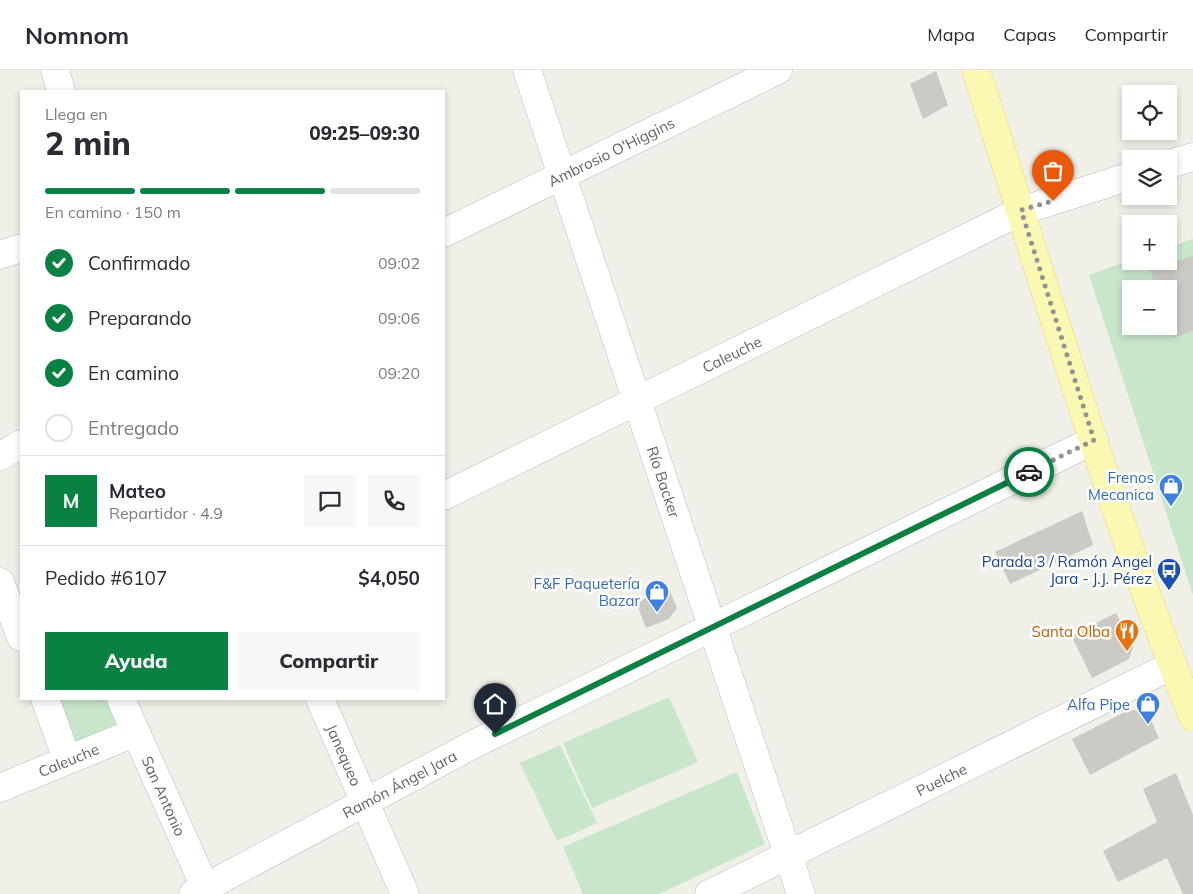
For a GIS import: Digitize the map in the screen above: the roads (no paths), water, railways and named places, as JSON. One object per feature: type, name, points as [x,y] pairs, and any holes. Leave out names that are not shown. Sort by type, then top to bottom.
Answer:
[{"type":"main road","points":[[976,70],[1094,440],[1173,666],[1193,717]]},
{"type":"street","points":[[55,70],[61,90]]},
{"type":"street","name":"Río Backer","points":[[527,70],[801,894]]},
{"type":"street","name":"Ambrosio O'Higgins","points":[[445,233],[778,70]]},
{"type":"street","points":[[1177,162],[1193,157]]},
{"type":"street","name":"Caleuche","points":[[445,496],[1021,210],[1122,179]]},
{"type":"street","points":[[0,255],[20,248]]},
{"type":"street","name":"Ramón Ángel Jara","points":[[202,892],[364,801],[562,700],[1094,440]]},
{"type":"street","points":[[0,456],[20,445]]},
{"type":"street","points":[[0,582],[20,634]]},
{"type":"street","name":"Puelche","points":[[709,894],[1173,666]]},
{"type":"street","points":[[45,700],[67,759]]},
{"type":"street","name":"San Antonio","points":[[121,700],[202,892]]},
{"type":"street","name":"Janequeo","points":[[320,700],[405,894]]},
{"type":"street","name":"Caleuche","points":[[0,788],[136,732]]},
{"type":"place","name":"Frenos Mecanica","points":[[1171,507]]},
{"type":"place","name":"Parada 3 / Ramón Angel Jara - J.J. Pérez","points":[[1169,591]]},
{"type":"place","name":"F&F Paquetería Bazar","points":[[657,613]]},
{"type":"place","name":"Santa Olba","points":[[1127,652]]},
{"type":"place","name":"Alfa Pipe","points":[[1148,725]]}]
